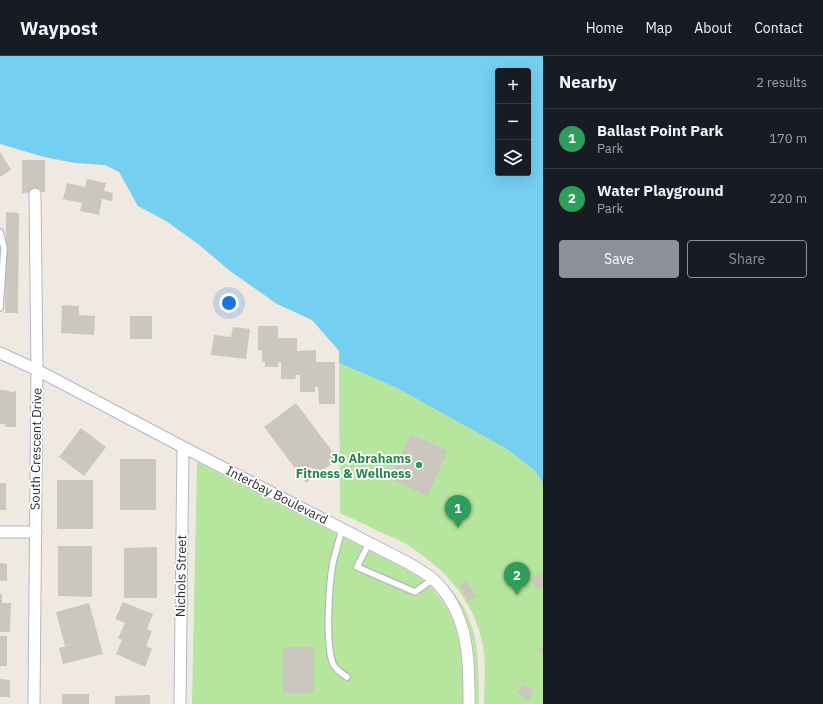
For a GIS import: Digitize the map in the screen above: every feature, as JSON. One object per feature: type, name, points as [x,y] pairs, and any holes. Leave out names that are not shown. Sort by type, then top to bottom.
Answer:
[{"type":"street","name":"South Crescent Drive","points":[[34,704],[37,370],[35,194]]},
{"type":"street","name":"Interbay Boulevard","points":[[0,353],[37,370],[182,447],[369,542],[410,564],[433,579],[452,603],[462,624],[469,659],[469,704]]},
{"type":"street","name":"Nichols Street","points":[[180,704],[182,447]]},
{"type":"street","points":[[0,532],[36,532]]},
{"type":"lane","points":[[0,232],[4,248],[0,308]]},
{"type":"lane","points":[[342,529],[333,563],[328,645],[334,664],[338,671],[346,677]]},
{"type":"lane","points":[[369,542],[357,567],[415,592],[433,579]]},
{"type":"green space","points":[[339,363],[395,387],[507,449],[535,471],[543,483],[543,704],[484,704],[485,662],[481,637],[470,608],[453,583],[431,562],[401,541],[340,513]]},
{"type":"green space","points":[[197,462],[407,570],[430,586],[441,599],[449,613],[459,641],[463,704],[192,704]]},
{"type":"green space","points":[[440,578],[453,592],[470,621],[477,652],[479,704],[476,704],[474,650],[468,623],[463,610],[454,595]]},
{"type":"water","points":[[0,56],[543,56],[543,483],[535,471],[507,449],[395,387],[339,363],[339,351],[312,320],[277,304],[230,271],[198,244],[166,221],[138,206],[119,172],[105,165],[75,163],[44,157],[0,144]]},
{"type":"building","points":[[0,152],[11,170],[0,177]]},
{"type":"building","points":[[22,160],[45,160],[45,192],[22,193]]},
{"type":"building","points":[[87,179],[106,183],[104,191],[113,193],[112,201],[102,199],[99,215],[80,211],[82,203],[63,199],[67,183],[85,187]]},
{"type":"building","points":[[6,212],[19,213],[18,313],[5,313]]},
{"type":"building","points":[[62,305],[79,306],[79,315],[95,316],[94,335],[61,333]]},
{"type":"building","points":[[130,316],[152,316],[152,339],[130,339]]},
{"type":"building","points":[[258,326],[278,326],[278,338],[297,338],[297,351],[316,350],[316,362],[335,362],[335,404],[319,404],[318,387],[315,387],[315,392],[300,392],[300,375],[295,375],[296,379],[281,379],[281,362],[278,362],[278,367],[265,367],[265,362],[262,362],[262,350],[258,350]]},
{"type":"building","points":[[233,327],[250,329],[246,359],[211,355],[214,335],[231,337]]},
{"type":"building","points":[[0,390],[11,392],[16,391],[16,427],[5,427],[5,424],[0,424]]},
{"type":"building","points":[[296,403],[338,459],[306,483],[264,427]]},
{"type":"building","points":[[81,428],[106,447],[84,476],[59,457]]},
{"type":"building","name":"Jo Abrahams Fitness & Wellness","points":[[411,434],[448,451],[427,496],[389,478]]},
{"type":"building","points":[[120,459],[156,459],[156,510],[120,510]]},
{"type":"building","points":[[57,480],[93,480],[93,529],[57,529]]},
{"type":"building","points":[[0,483],[6,483],[6,510],[0,510]]},
{"type":"building","points":[[58,546],[92,546],[92,597],[58,596]]},
{"type":"building","points":[[157,547],[157,598],[124,598],[124,548]]},
{"type":"building","points":[[0,563],[7,564],[7,581],[0,581]]},
{"type":"building","points":[[543,572],[543,586],[536,590],[531,578]]},
{"type":"building","points":[[467,581],[476,597],[468,601],[459,585]]},
{"type":"building","points":[[0,594],[2,594],[2,603],[11,603],[10,632],[0,632]]},
{"type":"building","points":[[123,602],[153,614],[147,629],[152,631],[146,646],[152,649],[145,667],[116,654],[122,640],[118,638],[125,623],[115,619]]},
{"type":"building","points":[[89,603],[103,654],[63,664],[59,648],[78,643],[65,646],[56,612]]},
{"type":"building","points":[[0,636],[7,636],[7,666],[0,666]]},
{"type":"building","points":[[543,646],[543,657],[539,648]]},
{"type":"building","points":[[283,647],[314,647],[314,693],[283,693]]},
{"type":"building","points":[[0,679],[10,680],[10,697],[0,697]]},
{"type":"building","points":[[523,684],[534,691],[528,701],[517,693]]},
{"type":"building","points":[[62,694],[89,694],[89,704],[62,704]]},
{"type":"building","points":[[150,695],[150,704],[115,704],[115,696]]},
{"type":"place","name":"Jo Abrahams Fitness & Wellness","points":[[419,465]]},
{"type":"place","name":"Ballast Point Park","points":[[458,528]]},
{"type":"place","name":"Water Playground","points":[[517,595]]}]
